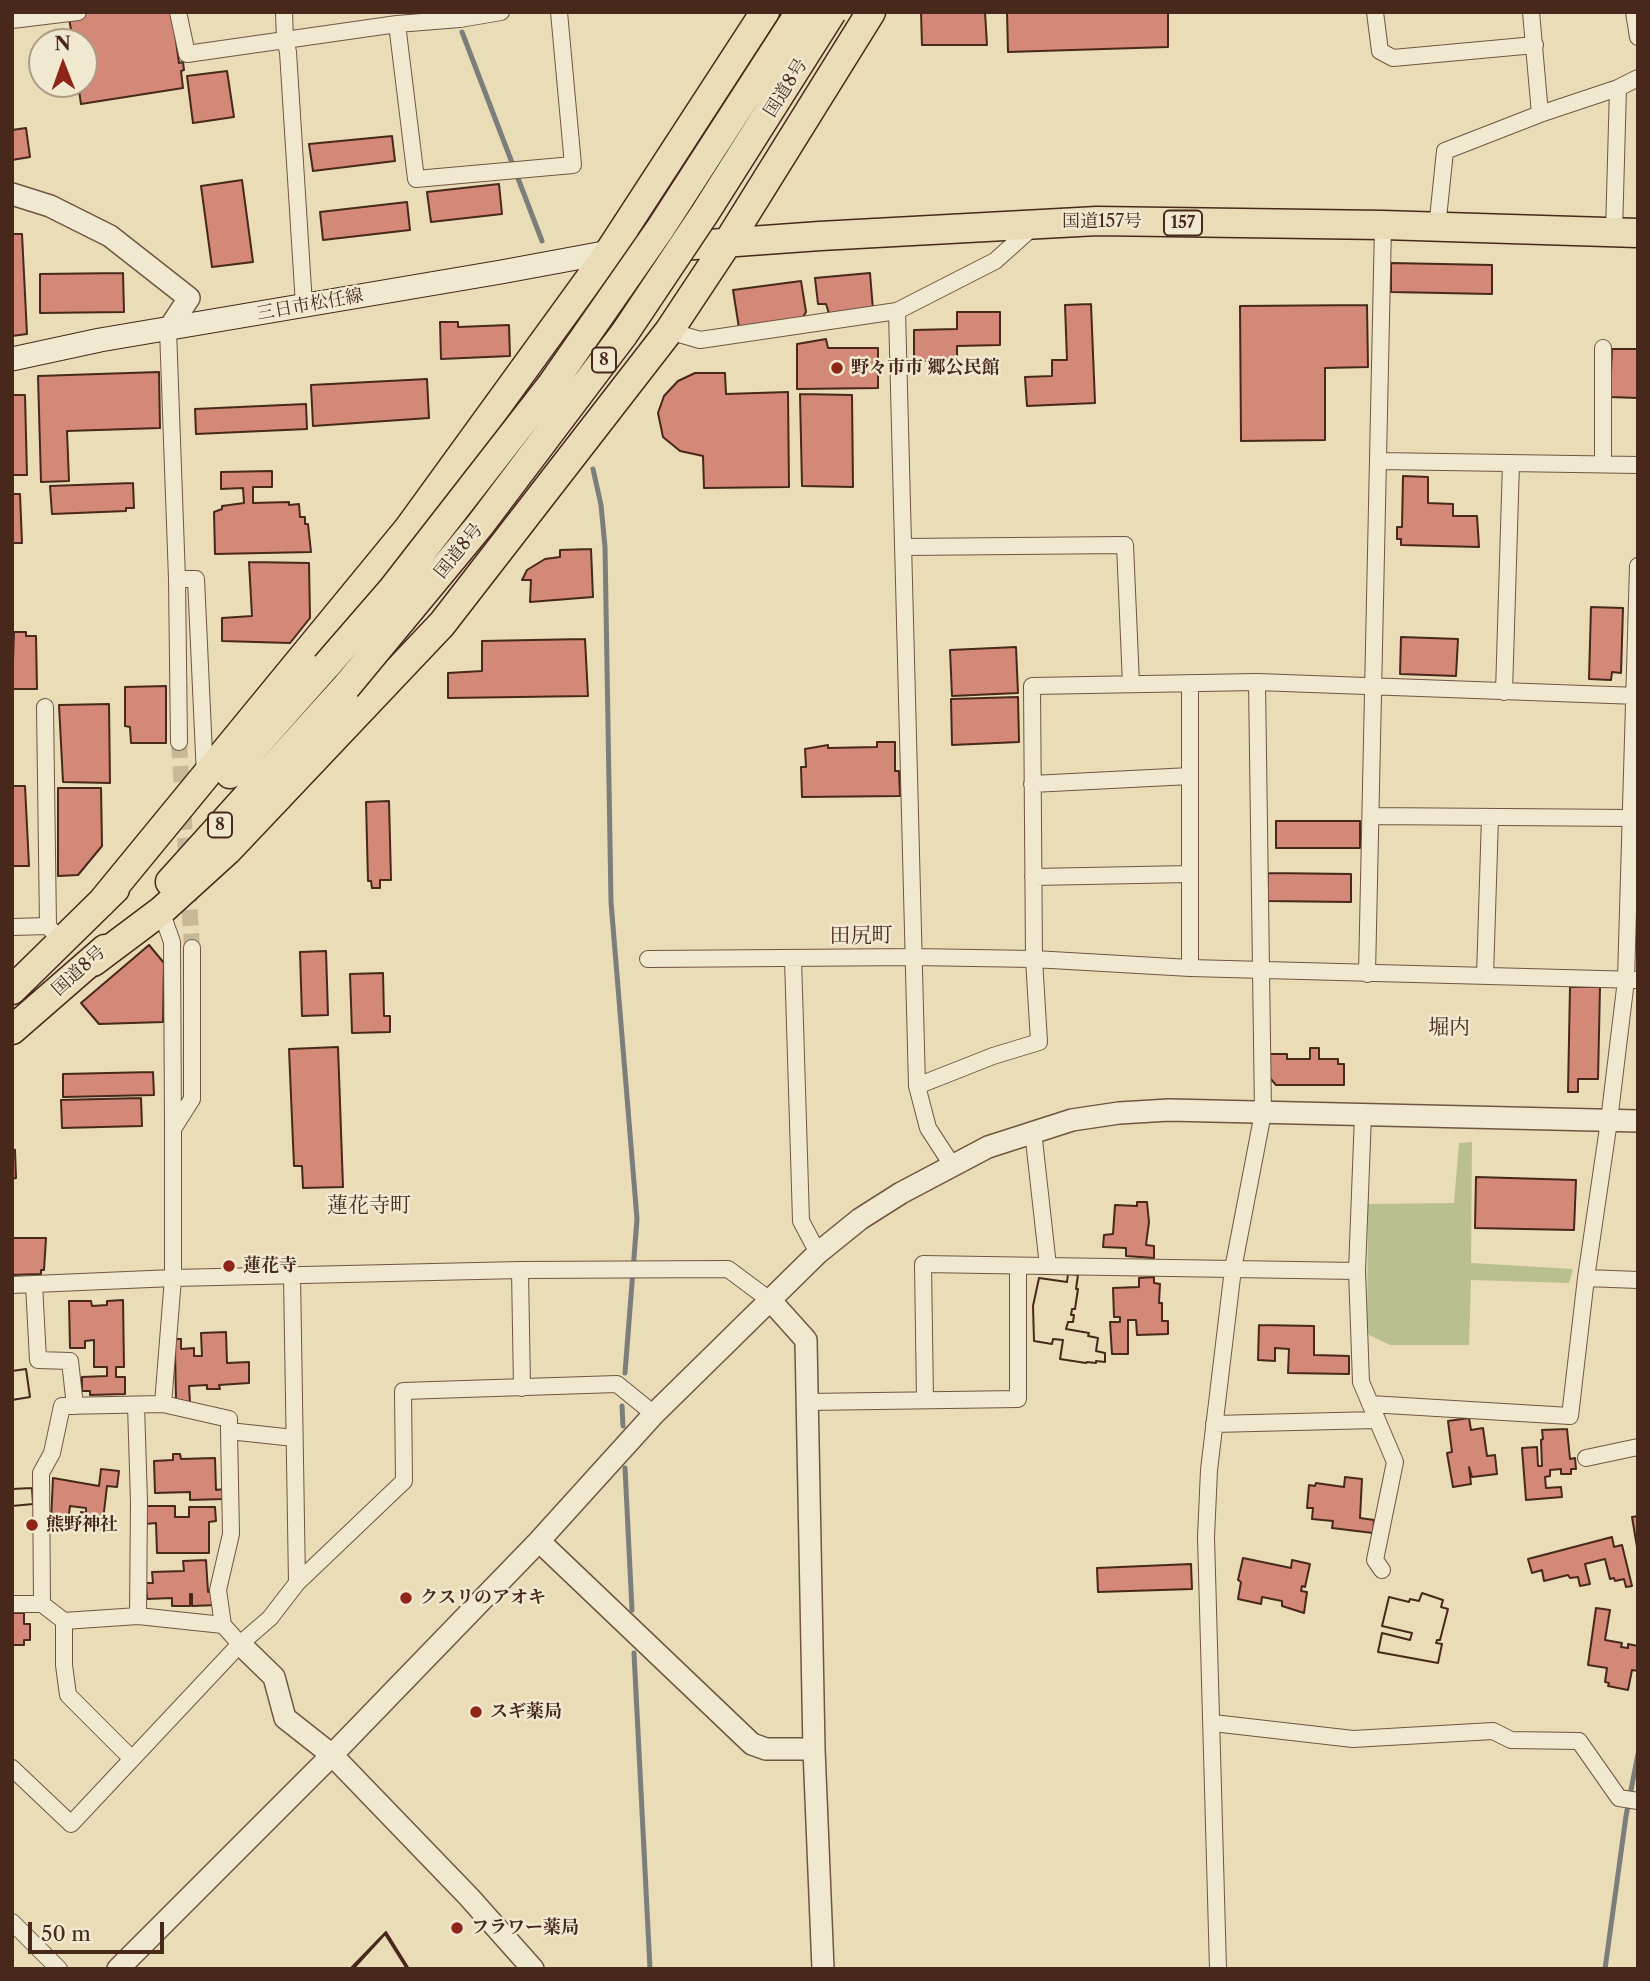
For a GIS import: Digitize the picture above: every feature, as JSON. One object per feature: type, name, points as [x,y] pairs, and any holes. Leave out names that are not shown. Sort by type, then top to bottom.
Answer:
[{"type":"highway","points":[[609,251],[765,12]]},
{"type":"highway","name":"国道8号","points":[[12,989],[55,934],[101,903],[234,769],[391,591],[552,384],[660,229],[800,12]]},
{"type":"highway","name":"国道8号","points":[[12,1030],[93,961],[169,883],[346,687],[480,524],[624,334],[713,202],[833,12]]},
{"type":"highway","points":[[728,243],[867,20]]},
{"type":"highway","name":"国道157号","points":[[609,251],[1037,223],[1383,225],[1626,233]]},
{"type":"highway","name":"8","points":[[93,961],[162,911],[228,851],[442,624],[669,331],[728,243]]},
{"type":"highway","name":"8","points":[[101,903],[408,529],[609,251]]},
{"type":"main road","name":"三日市松任線","points":[[12,359],[100,340],[609,251]]},
{"type":"street","points":[[12,20],[78,12]]},
{"type":"street","points":[[178,12],[187,54],[458,15],[501,12]]},
{"type":"street","points":[[284,12],[304,305]]},
{"type":"street","points":[[397,24],[416,179],[573,164],[559,12]]},
{"type":"street","points":[[833,12],[867,20]]},
{"type":"street","points":[[1375,12],[1380,51],[1393,58],[1535,45]]},
{"type":"street","points":[[1531,12],[1540,114]]},
{"type":"street","points":[[1634,12],[1638,37]]},
{"type":"street","points":[[1437,228],[1445,151],[1540,114],[1618,88],[1638,78]]},
{"type":"street","points":[[1618,88],[1626,233]]},
{"type":"street","points":[[12,194],[50,206],[110,236],[189,298],[168,330],[177,579],[179,742]]},
{"type":"street","points":[[669,331],[700,340],[897,311],[995,261],[1037,223]]},
{"type":"street","points":[[1367,974],[1383,225]]},
{"type":"street","points":[[897,311],[917,1086],[928,1128],[952,1164]]},
{"type":"street","points":[[1603,348],[1603,464]]},
{"type":"street","points":[[1379,461],[1638,465]]},
{"type":"street","points":[[1504,692],[1511,463]]},
{"type":"street","points":[[904,547],[1125,545],[1131,684]]},
{"type":"street","points":[[1370,1404],[1570,1416],[1586,1278],[1632,980],[1631,818],[1638,566]]},
{"type":"street","points":[[177,579],[196,579],[205,776]]},
{"type":"street","points":[[1218,1969],[1206,1537],[1209,1471],[1233,1269],[1263,1113],[1257,682]]},
{"type":"street","points":[[917,1086],[993,1056],[1039,1042],[1034,959],[1032,686],[1257,682],[1636,696]]},
{"type":"street","points":[[1190,683],[1190,968]]},
{"type":"street","points":[[12,927],[55,934],[45,707]]},
{"type":"street","points":[[1032,784],[1190,776]]},
{"type":"street","points":[[1371,816],[1631,818]]},
{"type":"street","points":[[1485,976],[1490,817]]},
{"type":"street","points":[[1033,877],[1190,874]]},
{"type":"street","points":[[162,911],[172,942],[173,1129],[173,1278],[163,1404]]},
{"type":"street","points":[[173,1129],[192,1099],[192,948]]},
{"type":"street","points":[[649,959],[1034,959],[1190,968],[1632,980]]},
{"type":"street","points":[[793,959],[801,1221],[818,1253]]},
{"type":"street","points":[[118,1969],[332,1755],[538,1541],[654,1414],[818,1253],[860,1219],[952,1164],[988,1147],[1033,1131],[1072,1120],[1119,1113],[1169,1110],[1638,1121]]},
{"type":"street","points":[[1363,1115],[1357,1271],[1361,1382],[1395,1462],[1375,1560],[1382,1570]]},
{"type":"street","points":[[1033,1131],[1048,1266]]},
{"type":"street","points":[[925,1400],[923,1264],[1357,1271]]},
{"type":"street","points":[[807,1402],[1018,1399],[1018,1266]]},
{"type":"street","points":[[12,1285],[173,1278],[520,1270],[728,1269],[771,1301],[806,1340],[814,1749],[822,1969]]},
{"type":"street","points":[[520,1270],[522,1388]]},
{"type":"street","points":[[292,1276],[297,1583]]},
{"type":"street","points":[[1586,1278],[1638,1280]]},
{"type":"street","points":[[34,1284],[38,1360],[70,1361],[75,1406]]},
{"type":"street","points":[[12,1768],[71,1824],[240,1644],[270,1618],[297,1583],[404,1481],[403,1391],[617,1384],[654,1414]]},
{"type":"street","points":[[42,1604],[41,1473],[52,1453],[62,1406],[163,1404],[229,1419],[231,1534],[218,1590],[223,1625],[274,1678],[285,1718],[332,1755],[469,1897],[533,1969]]},
{"type":"street","points":[[136,1405],[138,1616]]},
{"type":"street","points":[[1214,1424],[1376,1420]]},
{"type":"street","points":[[229,1432],[295,1438]]},
{"type":"street","points":[[1586,1458],[1638,1447]]},
{"type":"street","points":[[538,1541],[752,1744],[765,1749],[814,1749]]},
{"type":"street","points":[[12,1604],[42,1604],[64,1621],[138,1616],[223,1625]]},
{"type":"street","points":[[64,1621],[64,1665],[68,1695],[132,1759]]},
{"type":"street","points":[[1213,1723],[1353,1739],[1493,1731],[1511,1740],[1580,1741],[1619,1798],[1632,1800]]},
{"type":"street","points":[[12,1922],[59,1969]]},
{"type":"green space","points":[[1472,1142],[1471,1263],[1573,1269],[1569,1283],[1471,1280],[1469,1345],[1390,1345],[1367,1332],[1368,1204],[1454,1203],[1459,1143]]},
{"type":"building","points":[[68,12],[172,12],[179,63],[183,62],[183,88],[81,104],[80,98],[98,98],[98,28],[71,28]]},
{"type":"building","points":[[921,12],[985,12],[987,45],[922,45]]},
{"type":"building","points":[[1007,12],[1168,12],[1168,47],[1008,52]]},
{"type":"building","points":[[227,71],[234,117],[193,123],[187,76]]},
{"type":"building","points":[[26,128],[30,157],[12,160],[12,130]]},
{"type":"building","points":[[392,136],[395,161],[313,171],[309,144]]},
{"type":"building","points":[[242,180],[253,262],[212,267],[201,186]]},
{"type":"building","points":[[499,184],[502,214],[431,222],[427,192]]},
{"type":"building","points":[[407,202],[410,230],[323,240],[320,212]]},
{"type":"building","points":[[12,234],[22,234],[27,334],[12,336]]},
{"type":"building","points":[[1391,263],[1492,265],[1492,294],[1391,292]]},
{"type":"building","points":[[123,273],[124,312],[40,313],[40,274]]},
{"type":"building","points":[[870,273],[873,310],[830,317],[826,304],[818,304],[815,278]]},
{"type":"building","points":[[801,281],[806,312],[801,320],[739,328],[733,290]]},
{"type":"building","points":[[1091,304],[1095,403],[1027,406],[1025,377],[1052,376],[1052,360],[1067,360],[1065,305]]},
{"type":"building","points":[[1367,305],[1368,367],[1325,368],[1325,440],[1241,441],[1240,306]]},
{"type":"building","points":[[957,312],[1000,312],[1000,345],[957,346],[957,361],[914,361],[914,330],[957,329]]},
{"type":"building","points":[[440,322],[458,322],[458,327],[509,325],[510,356],[441,359]]},
{"type":"building","name":"野々市市 郷公民館","points":[[826,339],[828,348],[878,348],[878,388],[797,389],[797,344]]},
{"type":"building","points":[[1612,349],[1638,349],[1638,398],[1610,397]]},
{"type":"building","points":[[159,372],[160,428],[67,431],[69,481],[41,482],[38,376]]},
{"type":"building","points":[[695,373],[725,373],[726,394],[788,392],[789,487],[704,488],[703,456],[680,451],[663,437],[658,413],[664,396],[678,381]]},
{"type":"building","points":[[427,379],[429,418],[313,426],[311,385]]},
{"type":"building","points":[[800,394],[852,395],[853,487],[802,486]]},
{"type":"building","points":[[12,395],[25,395],[27,475],[12,475]]},
{"type":"building","points":[[306,404],[307,429],[196,434],[195,409]]},
{"type":"building","points":[[272,471],[272,487],[253,487],[253,503],[299,504],[300,517],[305,517],[305,524],[308,524],[311,552],[215,554],[214,512],[222,509],[222,506],[244,503],[243,488],[221,489],[221,472]]},
{"type":"building","points":[[1403,476],[1428,477],[1428,503],[1453,504],[1453,516],[1477,516],[1479,547],[1401,545],[1401,539],[1397,539],[1397,527],[1402,527]]},
{"type":"building","points":[[133,483],[134,508],[126,508],[126,511],[52,514],[50,486]]},
{"type":"building","points":[[12,494],[20,494],[22,543],[12,543]]},
{"type":"building","points":[[591,549],[593,597],[530,602],[531,580],[522,580],[527,570],[545,559],[560,557],[560,550]]},
{"type":"building","points":[[249,562],[309,563],[310,618],[290,643],[222,641],[222,618],[252,616]]},
{"type":"building","points":[[1591,607],[1623,608],[1621,673],[1612,672],[1611,680],[1589,679]]},
{"type":"building","points":[[14,632],[26,632],[26,636],[36,636],[37,689],[12,689]]},
{"type":"building","points":[[1401,637],[1458,639],[1456,676],[1400,674]]},
{"type":"building","points":[[585,639],[588,696],[448,698],[448,673],[482,671],[482,641]]},
{"type":"building","points":[[1016,647],[1018,693],[952,696],[950,650]]},
{"type":"building","points":[[166,686],[166,743],[131,743],[130,727],[125,726],[125,687]]},
{"type":"building","points":[[1018,697],[1019,742],[952,745],[951,699]]},
{"type":"building","points":[[109,704],[110,783],[63,782],[59,705]]},
{"type":"building","points":[[877,742],[895,742],[895,771],[899,771],[900,796],[802,797],[801,767],[806,767],[805,749],[828,745],[828,748],[877,747]]},
{"type":"building","points":[[12,786],[25,786],[29,866],[12,866]]},
{"type":"building","points":[[58,788],[101,788],[102,846],[78,875],[58,876]]},
{"type":"building","points":[[389,801],[391,880],[380,880],[380,888],[372,888],[371,881],[368,881],[366,802]]},
{"type":"building","points":[[1276,821],[1360,821],[1360,848],[1276,848]]},
{"type":"building","points":[[1268,873],[1351,874],[1351,902],[1267,901]]},
{"type":"building","points":[[149,945],[164,963],[163,1022],[99,1024],[81,1003]]},
{"type":"building","points":[[326,951],[328,1015],[302,1016],[300,952]]},
{"type":"building","points":[[383,973],[384,1016],[390,1016],[390,1032],[352,1033],[350,974]]},
{"type":"building","points":[[1570,987],[1600,987],[1598,1079],[1578,1079],[1578,1092],[1568,1092]]},
{"type":"building","points":[[338,1047],[343,1187],[303,1188],[302,1166],[294,1166],[289,1049]]},
{"type":"building","points":[[1310,1048],[1319,1048],[1319,1059],[1338,1059],[1338,1064],[1344,1064],[1344,1085],[1276,1085],[1270,1078],[1270,1054],[1287,1054],[1287,1059],[1310,1059]]},
{"type":"building","points":[[153,1072],[154,1095],[63,1097],[63,1074]]},
{"type":"building","points":[[141,1098],[142,1126],[62,1128],[61,1100]]},
{"type":"building","points":[[12,1149],[15,1150],[16,1178],[12,1179]]},
{"type":"building","points":[[1476,1177],[1576,1180],[1574,1230],[1475,1228]]},
{"type":"building","points":[[1137,1202],[1147,1202],[1149,1222],[1146,1245],[1154,1246],[1154,1258],[1126,1256],[1126,1248],[1103,1247],[1104,1235],[1113,1234],[1115,1205],[1137,1206]]},
{"type":"building","points":[[12,1238],[46,1238],[44,1270],[41,1270],[41,1274],[12,1275]]},
{"type":"building","points":[[1068,1274],[1078,1275],[1078,1289],[1075,1309],[1072,1309],[1071,1315],[1074,1315],[1073,1322],[1068,1322],[1066,1329],[1089,1333],[1088,1336],[1098,1338],[1096,1351],[1105,1353],[1105,1362],[1086,1363],[1060,1359],[1063,1340],[1053,1339],[1052,1344],[1034,1341],[1033,1306],[1039,1278],[1067,1282]]},
{"type":"building","points":[[1068,1274],[1078,1275],[1078,1289],[1075,1309],[1072,1309],[1071,1315],[1074,1315],[1073,1322],[1068,1322],[1066,1329],[1089,1333],[1088,1336],[1098,1338],[1096,1351],[1105,1353],[1105,1362],[1086,1363],[1060,1359],[1063,1340],[1053,1339],[1052,1344],[1034,1341],[1033,1306],[1039,1278],[1067,1282]]},
{"type":"building","points":[[1154,1277],[1154,1283],[1160,1284],[1159,1303],[1162,1303],[1162,1321],[1168,1321],[1168,1334],[1137,1335],[1136,1320],[1128,1320],[1128,1354],[1112,1354],[1110,1322],[1120,1322],[1120,1317],[1114,1317],[1113,1288],[1139,1287],[1139,1278]]},
{"type":"building","points":[[123,1300],[124,1367],[116,1367],[116,1377],[125,1377],[125,1394],[90,1395],[90,1391],[82,1391],[82,1377],[107,1376],[107,1367],[94,1367],[94,1340],[85,1341],[85,1348],[70,1348],[69,1301],[91,1301],[92,1306]]},
{"type":"building","points":[[1259,1325],[1314,1326],[1314,1355],[1349,1356],[1349,1374],[1288,1373],[1289,1349],[1275,1348],[1275,1361],[1258,1360]]},
{"type":"building","points":[[226,1332],[227,1363],[249,1362],[249,1383],[219,1385],[220,1389],[207,1389],[207,1385],[189,1386],[190,1402],[176,1402],[175,1349],[172,1339],[181,1339],[181,1349],[194,1348],[194,1356],[202,1356],[201,1333]]},
{"type":"building","points":[[26,1369],[30,1397],[12,1400],[12,1371]]},
{"type":"building","points":[[26,1369],[30,1397],[12,1400],[12,1371]]},
{"type":"building","points":[[1469,1418],[1471,1430],[1483,1428],[1487,1456],[1495,1455],[1497,1474],[1472,1477],[1469,1467],[1471,1484],[1453,1487],[1447,1453],[1452,1452],[1448,1421]]},
{"type":"building","points":[[1567,1429],[1570,1459],[1575,1458],[1576,1469],[1571,1469],[1571,1474],[1561,1474],[1561,1469],[1550,1470],[1550,1476],[1545,1477],[1546,1488],[1561,1487],[1562,1497],[1526,1500],[1522,1448],[1537,1447],[1538,1466],[1542,1466],[1542,1430]]},
{"type":"building","points":[[173,1454],[180,1454],[181,1459],[215,1458],[216,1490],[224,1489],[224,1499],[190,1500],[190,1492],[155,1493],[154,1461],[173,1460]]},
{"type":"building","points":[[101,1469],[119,1471],[117,1487],[107,1486],[102,1529],[80,1524],[81,1512],[86,1513],[86,1508],[70,1506],[68,1522],[51,1520],[53,1478],[99,1486]]},
{"type":"building","points":[[1345,1477],[1362,1479],[1360,1518],[1374,1520],[1373,1533],[1332,1528],[1333,1521],[1312,1519],[1313,1508],[1307,1508],[1309,1485],[1315,1486],[1316,1483],[1344,1487]]},
{"type":"building","points":[[32,1488],[33,1504],[12,1506],[12,1489]]},
{"type":"building","points":[[32,1488],[33,1504],[12,1506],[12,1489]]},
{"type":"building","points":[[145,1506],[175,1506],[175,1517],[189,1517],[189,1507],[215,1507],[216,1521],[209,1522],[209,1553],[157,1553],[156,1523],[145,1524]]},
{"type":"building","points":[[1638,1516],[1638,1547],[1637,1547],[1632,1517]]},
{"type":"building","points":[[1612,1537],[1614,1547],[1622,1545],[1632,1586],[1626,1587],[1624,1579],[1610,1579],[1605,1559],[1585,1564],[1590,1584],[1580,1586],[1578,1577],[1570,1578],[1568,1575],[1544,1581],[1542,1570],[1532,1573],[1528,1559]]},
{"type":"building","points":[[1243,1558],[1291,1568],[1292,1560],[1310,1564],[1305,1587],[1302,1586],[1301,1591],[1307,1592],[1304,1613],[1282,1606],[1282,1601],[1262,1597],[1261,1604],[1238,1599],[1241,1582],[1238,1580]]},
{"type":"building","points":[[206,1560],[208,1592],[216,1591],[217,1605],[192,1606],[192,1594],[190,1606],[172,1606],[172,1598],[147,1599],[146,1583],[153,1583],[152,1572],[184,1571],[183,1561]]},
{"type":"building","points":[[1191,1564],[1192,1589],[1098,1592],[1097,1568]]},
{"type":"building","points":[[1422,1593],[1443,1600],[1441,1607],[1448,1609],[1440,1640],[1436,1643],[1442,1644],[1438,1663],[1378,1652],[1382,1633],[1410,1640],[1412,1633],[1382,1626],[1389,1597],[1409,1602],[1410,1599],[1419,1601]]},
{"type":"building","points":[[1422,1593],[1443,1600],[1441,1607],[1448,1609],[1440,1640],[1436,1643],[1442,1644],[1438,1663],[1378,1652],[1382,1633],[1410,1640],[1412,1633],[1382,1626],[1389,1597],[1409,1602],[1410,1599],[1419,1601]]},
{"type":"building","points":[[1596,1608],[1610,1610],[1605,1640],[1622,1643],[1621,1647],[1628,1648],[1628,1644],[1638,1646],[1638,1671],[1632,1670],[1628,1690],[1608,1686],[1609,1683],[1605,1682],[1607,1668],[1588,1665]]},
{"type":"building","points":[[12,1613],[24,1613],[24,1624],[30,1624],[30,1640],[24,1640],[24,1645],[12,1645]]},
{"type":"building","points":[[386,1932],[409,1969],[350,1969]]},
{"type":"building","points":[[385,1934],[407,1969],[353,1969]]},
{"type":"waterway","points":[[462,32],[542,241]]},
{"type":"waterway","points":[[593,469],[601,505],[605,547],[611,902],[637,1219],[625,1373]]},
{"type":"waterway","points":[[622,1406],[623,1426]]},
{"type":"waterway","points":[[625,1468],[632,1610]]},
{"type":"waterway","points":[[634,1653],[650,1969]]},
{"type":"waterway","points":[[1605,1969],[1626,1816],[1638,1754]]},
{"type":"tunnel","points":[[179,742],[192,948]]},
{"type":"place","name":"野々市市 郷公民館","points":[[837,368]]},
{"type":"place","name":"蓮花寺","points":[[229,1266]]},
{"type":"place","name":"熊野神社","points":[[32,1525]]},
{"type":"place","name":"クスリのアオキ","points":[[406,1598]]},
{"type":"place","name":"スギ薬局","points":[[476,1712]]},
{"type":"place","name":"フラワー薬局","points":[[457,1928]]},
{"type":"district","name":"田尻町","points":[[861,936]]},
{"type":"district","name":"堀内","points":[[1449,1028]]},
{"type":"district","name":"蓮花寺町","points":[[369,1206]]}]
